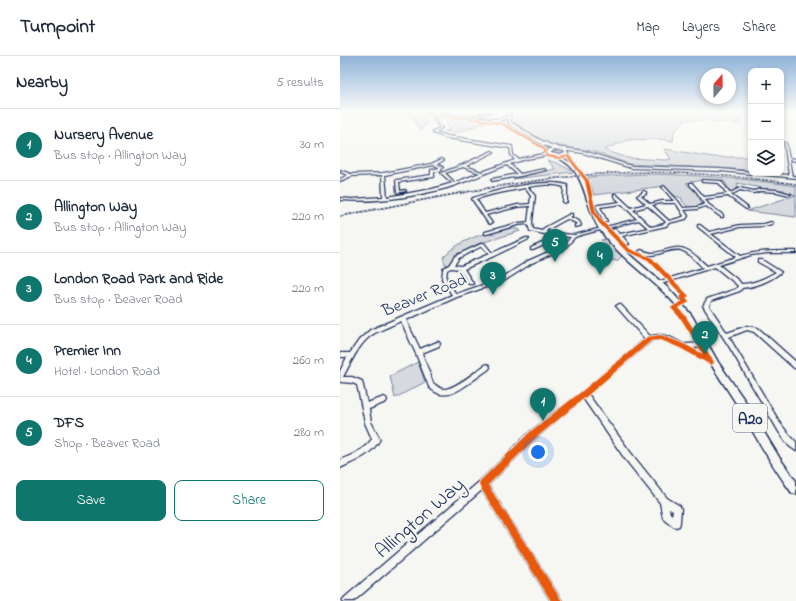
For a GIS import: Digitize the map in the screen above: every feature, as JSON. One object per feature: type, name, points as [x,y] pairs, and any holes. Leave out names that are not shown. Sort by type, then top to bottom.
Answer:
[{"type":"main road","points":[[528,137],[549,153],[557,156],[567,153],[563,149],[544,144],[533,137]]},
{"type":"main road","points":[[549,153],[557,148]]},
{"type":"main road","name":"A20","points":[[567,153],[568,162]]},
{"type":"main road","name":"A20","points":[[557,156],[568,162],[582,177],[589,195],[592,211],[601,229],[626,254],[659,283],[680,305],[783,473],[796,489]]},
{"type":"street","points":[[450,137],[511,148],[512,155],[517,160]]},
{"type":"street","points":[[785,143],[791,177]]},
{"type":"street","points":[[563,149],[583,152],[631,167],[748,173]]},
{"type":"street","points":[[567,153],[573,151],[583,152]]},
{"type":"street","points":[[443,173],[452,182],[398,192],[397,181],[433,176],[443,173],[463,166],[493,152]]},
{"type":"street","points":[[340,199],[364,200],[442,188],[517,160],[549,153]]},
{"type":"street","points":[[788,159],[796,160]]},
{"type":"street","points":[[340,171],[351,175],[384,174],[434,164],[443,160]]},
{"type":"street","points":[[433,176],[432,171],[440,169],[441,167],[434,164]]},
{"type":"street","points":[[508,164],[520,175]]},
{"type":"street","points":[[463,166],[483,172]]},
{"type":"street","points":[[493,180],[544,170]]},
{"type":"street","points":[[384,174],[384,196]]},
{"type":"street","points":[[340,180],[351,175]]},
{"type":"street","points":[[782,176],[796,177]]},
{"type":"street","points":[[704,181],[720,182],[729,195],[746,208]]},
{"type":"street","points":[[490,223],[474,199],[550,183],[564,184],[566,186],[565,202]]},
{"type":"street","points":[[691,184],[707,205],[722,216]]},
{"type":"street","points":[[526,187],[533,196],[531,205],[531,230],[574,236]]},
{"type":"street","points":[[619,236],[665,225],[668,222],[685,218],[686,216],[682,209],[664,187]]},
{"type":"street","points":[[703,198],[729,195],[745,188],[754,192],[760,190],[777,191],[789,194]]},
{"type":"street","points":[[644,192],[644,194],[639,196],[650,204],[668,222]]},
{"type":"street","points":[[340,196],[384,196]]},
{"type":"street","points":[[608,198],[616,196],[650,228]]},
{"type":"street","points":[[630,209],[650,204],[677,202]]},
{"type":"street","points":[[605,221],[598,206],[623,203]]},
{"type":"street","points":[[484,214],[517,206],[531,205]]},
{"type":"street","points":[[682,209],[697,208],[707,205]]},
{"type":"street","points":[[544,233],[545,229],[570,216],[578,222],[579,225],[576,226]]},
{"type":"street","name":"Beaver Road","points":[[340,464],[364,452],[373,445],[376,439],[368,423],[360,383],[340,378],[352,355],[364,337],[455,296],[502,280],[530,262],[565,246],[574,236],[640,219]]},
{"type":"street","points":[[708,233],[771,222]]},
{"type":"street","points":[[486,233],[518,224],[530,223]]},
{"type":"street","points":[[699,226],[739,258]]},
{"type":"street","points":[[614,230],[627,244]]},
{"type":"street","points":[[533,249],[552,240],[556,234]]},
{"type":"street","points":[[447,267],[461,268],[527,239]]},
{"type":"street","points":[[455,296],[444,279],[445,270],[447,267],[457,257],[483,244],[492,255]]},
{"type":"street","points":[[641,251],[648,255],[654,255],[681,249],[686,251],[706,268]]},
{"type":"street","points":[[659,283],[739,258],[768,252],[796,252]]},
{"type":"street","points":[[740,286],[747,286],[771,277],[778,272],[760,260]]},
{"type":"street","points":[[716,265],[740,286]]},
{"type":"street","points":[[461,268],[471,283]]},
{"type":"street","points":[[740,286],[738,290],[710,300],[707,303],[708,310],[725,336],[751,383],[786,438],[796,447]]},
{"type":"street","points":[[619,306],[649,339],[661,337],[682,346],[701,358],[715,364]]},
{"type":"street","points":[[403,319],[419,352],[431,385],[435,389],[443,392],[454,390],[485,368],[488,375]]},
{"type":"street","points":[[725,336],[747,328],[756,330],[796,366]]},
{"type":"street","name":"Allington Way","points":[[347,601],[484,484],[534,434],[649,339]]},
{"type":"street","points":[[419,352],[437,344]]},
{"type":"street","points":[[682,346],[705,345]]},
{"type":"street","points":[[340,355],[352,355]]},
{"type":"street","points":[[584,394],[628,456],[664,501]]},
{"type":"street","points":[[366,407],[384,400]]},
{"type":"street","points":[[484,484],[557,601]]},
{"type":"shaded area","points":[[537,137],[673,137],[673,141],[660,139],[627,140],[604,150],[628,158],[666,160],[671,159],[664,149],[714,157],[748,157],[748,170],[629,164],[592,151],[547,144]]},
{"type":"shaded area","points":[[547,160],[557,163],[574,172],[513,179],[555,169]]},
{"type":"shaded area","points":[[645,174],[720,177],[777,183],[796,186],[796,195],[784,192],[784,190],[766,189],[737,183],[738,188],[731,192],[724,181],[704,180],[686,183],[696,191],[702,203],[701,205],[689,208],[682,201],[682,198],[675,196],[665,186],[594,195],[588,177]]},
{"type":"shaded area","points":[[796,195],[796,217],[747,211]]},
{"type":"shaded area","points":[[506,228],[517,229],[520,231],[478,244],[454,257],[448,265],[445,264],[443,257],[456,246],[472,238]]},
{"type":"shaded area","points":[[605,239],[622,256],[617,261],[611,260],[601,251],[609,247],[601,240]]},
{"type":"shaded area","points":[[418,362],[425,382],[395,398],[390,376]]},
{"type":"railway","points":[[340,216],[511,184],[546,179],[615,173],[661,172],[706,174],[796,184]]},
{"type":"cycle path","points":[[525,137],[544,149],[547,156],[559,158],[568,156],[587,181],[594,212],[600,222],[628,250],[650,259],[686,296],[682,297],[686,302],[674,308],[683,317],[711,362]]},
{"type":"cycle path","points":[[557,601],[483,484],[534,434],[649,339],[661,337],[682,346],[711,362]]},
{"type":"place","name":"DFS","points":[[555,262]]},
{"type":"place","name":"Premier Inn","points":[[600,275]]},
{"type":"place","name":"London Road Park and Ride","points":[[493,295]]},
{"type":"place","name":"Allington Way","points":[[705,354]]},
{"type":"place","name":"Nursery Avenue","points":[[543,421]]}]
